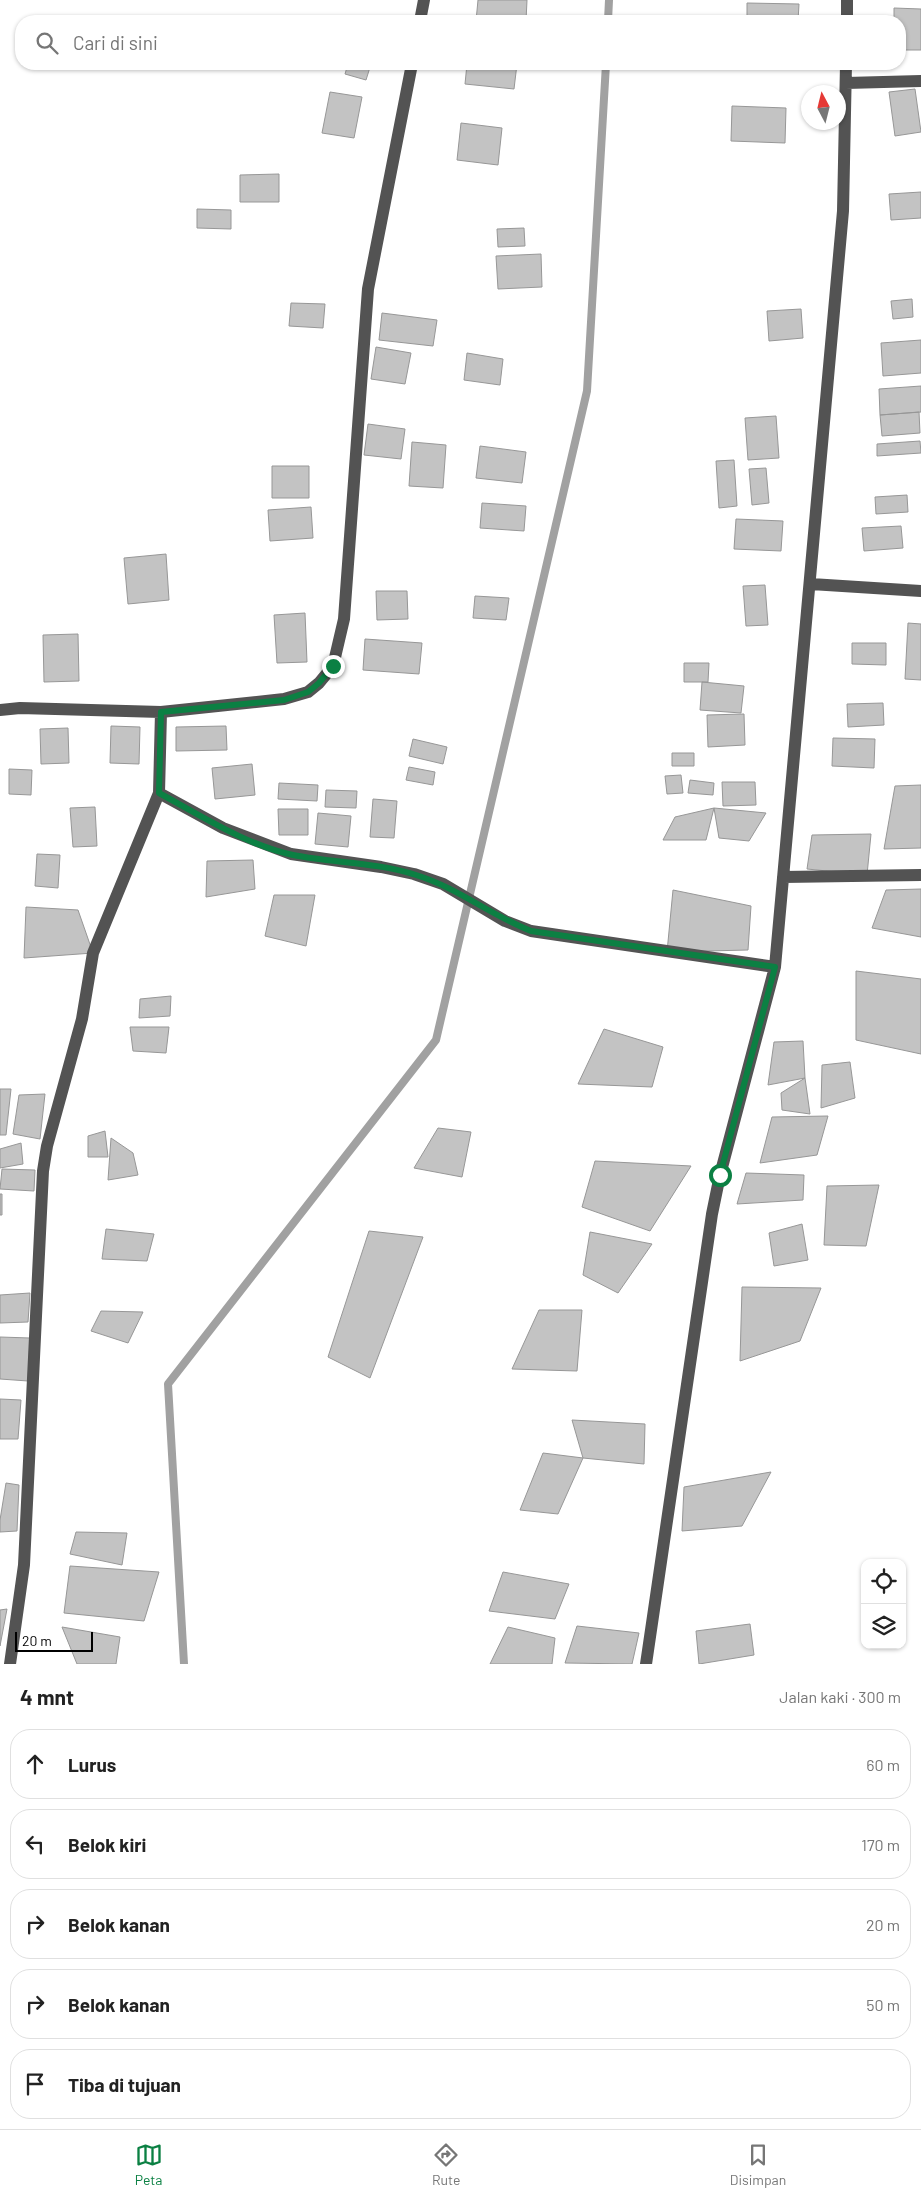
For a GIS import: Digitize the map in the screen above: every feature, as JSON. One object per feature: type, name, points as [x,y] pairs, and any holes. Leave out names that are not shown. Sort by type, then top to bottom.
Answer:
[{"type":"street","points":[[421,15],[424,0]]},
{"type":"street","points":[[847,0],[847,15]]},
{"type":"street","points":[[0,710],[20,708],[161,712],[284,700],[308,692],[319,683],[333,666],[344,619],[368,289],[411,70]]},
{"type":"street","points":[[646,1664],[712,1214],[720,1175],[775,967],[811,584],[843,211],[846,70]]},
{"type":"street","points":[[846,82],[921,81]]},
{"type":"street","points":[[811,584],[921,591]]},
{"type":"street","points":[[10,1664],[24,1565],[43,1171],[47,1146],[79,1035],[93,953],[159,793],[161,712]]},
{"type":"street","points":[[159,793],[223,828],[291,854],[382,867],[414,874],[444,884],[504,921],[531,931],[558,937],[775,967]]},
{"type":"street","points":[[783,877],[921,875]]},
{"type":"building","points":[[478,0],[527,0],[526,15],[477,15]]},
{"type":"building","points":[[747,3],[799,4],[798,15],[747,15]]},
{"type":"building","points":[[894,8],[921,9],[921,50],[906,50],[906,15],[894,15]]},
{"type":"building","points":[[346,70],[369,70],[366,80],[345,74]]},
{"type":"building","points":[[466,70],[516,70],[514,89],[465,84]]},
{"type":"building","points":[[915,89],[921,132],[895,136],[889,92]]},
{"type":"building","points":[[330,92],[362,97],[354,138],[322,133]]},
{"type":"building","points":[[732,106],[786,108],[785,143],[731,141]]},
{"type":"building","points":[[461,123],[502,128],[498,165],[457,160]]},
{"type":"building","points":[[279,174],[279,202],[240,202],[240,175]]},
{"type":"building","points":[[921,192],[921,218],[891,220],[889,194]]},
{"type":"building","points":[[197,209],[231,210],[231,229],[197,228]]},
{"type":"building","points":[[524,228],[525,246],[498,247],[497,229]]},
{"type":"building","points":[[541,254],[542,287],[498,289],[496,256]]},
{"type":"building","points":[[912,299],[913,317],[893,319],[891,301]]},
{"type":"building","points":[[291,303],[325,304],[323,328],[289,326]]},
{"type":"building","points":[[801,309],[803,338],[769,341],[767,311]]},
{"type":"building","points":[[382,313],[437,320],[433,346],[379,340]]},
{"type":"building","points":[[921,340],[921,373],[883,376],[881,343]]},
{"type":"building","points":[[376,347],[411,353],[405,384],[371,379]]},
{"type":"building","points":[[467,353],[503,359],[500,385],[464,380]]},
{"type":"building","points":[[921,386],[921,412],[880,415],[879,389]]},
{"type":"building","points":[[919,412],[920,433],[882,436],[880,415]]},
{"type":"building","points":[[776,416],[779,458],[748,460],[745,418]]},
{"type":"building","points":[[368,424],[405,429],[401,459],[364,455]]},
{"type":"building","points":[[920,441],[921,453],[877,456],[877,444]]},
{"type":"building","points":[[412,442],[446,445],[443,488],[409,486]]},
{"type":"building","points":[[480,446],[526,452],[522,483],[476,478]]},
{"type":"building","points":[[734,460],[737,506],[719,508],[716,461]]},
{"type":"building","points":[[272,466],[309,466],[309,498],[272,498]]},
{"type":"building","points":[[766,468],[769,503],[752,505],[749,469]]},
{"type":"building","points":[[907,495],[908,512],[876,514],[875,497]]},
{"type":"building","points":[[482,503],[526,506],[524,531],[480,528]]},
{"type":"building","points":[[311,507],[313,538],[270,541],[268,510]]},
{"type":"building","points":[[736,519],[783,521],[781,551],[734,549]]},
{"type":"building","points":[[901,526],[903,548],[864,551],[862,528]]},
{"type":"building","points":[[166,554],[169,600],[128,604],[124,558]]},
{"type":"building","points":[[765,585],[768,625],[746,626],[743,586]]},
{"type":"building","points":[[376,591],[407,591],[408,619],[377,620]]},
{"type":"building","points":[[475,596],[509,598],[506,620],[473,618]]},
{"type":"building","points":[[305,613],[307,662],[277,663],[274,615]]},
{"type":"building","points":[[908,623],[921,624],[921,680],[905,679]]},
{"type":"building","points":[[78,634],[79,681],[44,682],[43,635]]},
{"type":"building","points":[[365,639],[422,643],[419,674],[363,670]]},
{"type":"building","points":[[852,643],[886,643],[886,665],[852,664]]},
{"type":"building","points":[[684,663],[709,663],[708,682],[684,682]]},
{"type":"building","points":[[702,682],[744,686],[741,713],[700,710]]},
{"type":"building","points":[[883,703],[884,725],[848,727],[847,704]]},
{"type":"building","points":[[744,714],[745,745],[708,747],[707,715]]},
{"type":"building","points":[[111,726],[140,727],[139,764],[110,763]]},
{"type":"building","points":[[226,726],[227,750],[176,751],[176,727]]},
{"type":"building","points":[[68,728],[69,763],[41,764],[40,729]]},
{"type":"building","points":[[833,738],[875,739],[874,768],[832,766]]},
{"type":"building","points":[[413,739],[447,747],[443,764],[409,756]]},
{"type":"building","points":[[672,753],[694,753],[694,766],[672,766]]},
{"type":"building","points":[[252,764],[255,795],[215,799],[212,768]]},
{"type":"building","points":[[409,767],[435,772],[433,785],[406,780]]},
{"type":"building","points":[[9,769],[32,770],[31,795],[9,794]]},
{"type":"building","points":[[681,775],[683,793],[667,794],[665,776]]},
{"type":"building","points":[[690,780],[714,783],[713,795],[688,793]]},
{"type":"building","points":[[722,782],[755,782],[756,805],[723,806]]},
{"type":"building","points":[[279,783],[318,785],[317,801],[278,799]]},
{"type":"building","points":[[921,785],[921,848],[884,849],[895,786]]},
{"type":"building","points":[[326,790],[357,791],[356,808],[325,807]]},
{"type":"building","points":[[373,799],[397,801],[394,838],[370,837]]},
{"type":"building","points":[[95,807],[97,846],[73,847],[70,808]]},
{"type":"building","points":[[714,808],[706,840],[663,840],[675,817]]},
{"type":"building","points":[[714,808],[766,813],[749,841],[719,838]]},
{"type":"building","points":[[278,809],[308,809],[308,835],[279,835]]},
{"type":"building","points":[[318,813],[351,816],[348,847],[315,844]]},
{"type":"building","points":[[871,834],[867,875],[807,869],[812,835]]},
{"type":"building","points":[[37,854],[60,855],[58,888],[35,886]]},
{"type":"building","points":[[253,860],[255,889],[206,897],[207,861]]},
{"type":"building","points":[[921,889],[921,937],[872,928],[886,890]]},
{"type":"building","points":[[673,890],[751,906],[748,950],[667,952]]},
{"type":"building","points":[[274,895],[315,895],[306,946],[265,936]]},
{"type":"building","points":[[26,907],[78,910],[93,953],[24,958]]},
{"type":"building","points":[[856,971],[921,979],[921,1054],[856,1040]]},
{"type":"building","points":[[171,996],[170,1016],[139,1018],[140,999]]},
{"type":"building","points":[[130,1027],[169,1027],[166,1053],[133,1051]]},
{"type":"building","points":[[604,1029],[663,1047],[652,1087],[578,1084]]},
{"type":"building","points":[[803,1041],[805,1078],[768,1085],[774,1042]]},
{"type":"building","points":[[850,1062],[855,1098],[821,1108],[822,1065]]},
{"type":"building","points":[[805,1078],[810,1114],[782,1110],[781,1093]]},
{"type":"building","points":[[0,1089],[11,1089],[6,1135],[0,1135]]},
{"type":"building","points":[[45,1094],[40,1139],[13,1134],[19,1095]]},
{"type":"building","points":[[828,1116],[817,1155],[760,1163],[772,1117]]},
{"type":"building","points":[[438,1128],[471,1132],[462,1177],[414,1168]]},
{"type":"building","points":[[105,1131],[108,1157],[88,1157],[88,1136]]},
{"type":"building","points":[[111,1138],[133,1153],[138,1175],[108,1180]]},
{"type":"building","points":[[21,1143],[23,1164],[0,1168],[0,1149]]},
{"type":"building","points":[[595,1161],[691,1166],[650,1231],[582,1207]]},
{"type":"building","points":[[2,1169],[35,1170],[34,1191],[0,1189]]},
{"type":"building","points":[[746,1173],[804,1175],[803,1200],[737,1204]]},
{"type":"building","points":[[879,1185],[866,1246],[824,1245],[827,1186]]},
{"type":"building","points":[[0,1194],[2,1194],[2,1215],[0,1215]]},
{"type":"building","points":[[802,1224],[808,1260],[774,1266],[769,1233]]},
{"type":"building","points":[[106,1229],[154,1234],[147,1261],[102,1259]]},
{"type":"building","points":[[369,1231],[423,1237],[370,1378],[328,1357]]},
{"type":"building","points":[[590,1232],[652,1244],[618,1293],[583,1275]]},
{"type":"building","points":[[742,1287],[821,1288],[800,1341],[740,1361]]},
{"type":"building","points":[[30,1293],[28,1322],[0,1323],[0,1295]]},
{"type":"building","points":[[539,1310],[582,1310],[577,1371],[512,1369]]},
{"type":"building","points":[[101,1311],[143,1312],[128,1343],[91,1331]]},
{"type":"building","points":[[0,1337],[30,1338],[28,1381],[0,1379]]},
{"type":"building","points":[[0,1399],[21,1400],[18,1439],[0,1439]]},
{"type":"building","points":[[572,1420],[645,1424],[644,1464],[583,1458]]},
{"type":"building","points":[[543,1453],[583,1458],[558,1514],[520,1510]]},
{"type":"building","points":[[771,1472],[742,1526],[682,1531],[684,1487]]},
{"type":"building","points":[[6,1483],[19,1485],[17,1531],[0,1532],[0,1520]]},
{"type":"building","points":[[76,1532],[127,1533],[122,1565],[70,1554]]},
{"type":"building","points":[[70,1566],[159,1572],[144,1621],[64,1613]]},
{"type":"building","points":[[503,1572],[569,1584],[555,1619],[489,1611]]},
{"type":"building","points":[[7,1609],[0,1646],[0,1610]]},
{"type":"building","points":[[750,1624],[754,1655],[699,1664],[696,1631]]},
{"type":"building","points":[[577,1626],[639,1633],[632,1664],[565,1663]]},
{"type":"building","points":[[62,1627],[120,1637],[116,1664],[77,1664]]},
{"type":"building","points":[[508,1627],[555,1638],[552,1664],[490,1664]]},
{"type":"waterway","points":[[608,15],[609,0]]},
{"type":"waterway","points":[[184,1664],[168,1384],[436,1040],[587,391],[606,70]]},
{"type":"route","points":[[333,666],[319,683],[308,692],[284,700],[161,712],[159,793],[223,828],[291,854],[382,867],[414,874],[444,884],[504,921],[531,931],[558,937],[775,967],[720,1175]]}]
